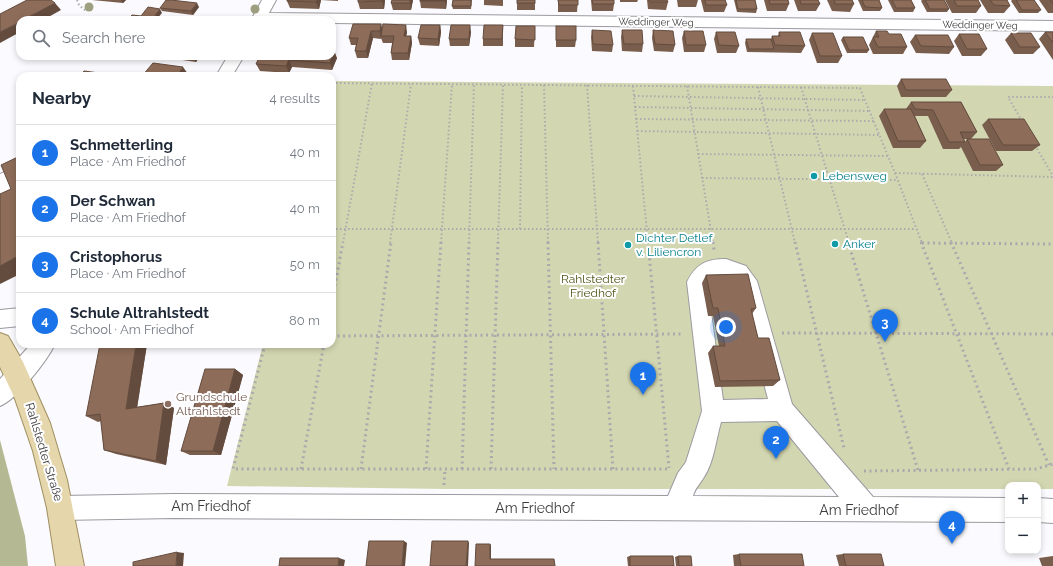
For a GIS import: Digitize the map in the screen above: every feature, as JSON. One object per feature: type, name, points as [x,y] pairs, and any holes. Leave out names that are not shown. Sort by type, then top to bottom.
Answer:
[{"type":"main road","name":"Rahlstedter Straße","points":[[0,344],[18,376],[37,426],[62,508],[70,566]]},
{"type":"street","points":[[260,16],[269,0]]},
{"type":"street","name":"Weddinger Weg","points":[[336,20],[1053,26]]},
{"type":"street","points":[[226,72],[234,60]]},
{"type":"street","points":[[0,201],[4,198],[7,186],[4,180],[16,174]]},
{"type":"street","points":[[676,509],[686,481],[696,469],[713,411],[702,333],[697,282],[703,273],[709,268],[726,267],[739,272],[747,281],[782,410],[868,510]]},
{"type":"street","points":[[0,319],[16,317]]},
{"type":"street","points":[[0,395],[41,348]]},
{"type":"street","points":[[713,411],[782,410]]},
{"type":"street","name":"Am Friedhof","points":[[62,508],[174,506],[1005,510]]},
{"type":"street","points":[[1041,510],[1053,511]]},
{"type":"path","points":[[77,0],[79,5],[87,12]]},
{"type":"path","points":[[336,83],[860,88],[895,173],[1009,469]]},
{"type":"path","points":[[336,280],[372,84]]},
{"type":"path","points":[[361,469],[411,84]]},
{"type":"path","points":[[426,469],[452,84]]},
{"type":"path","points":[[462,469],[474,84]]},
{"type":"path","points":[[491,469],[503,84]]},
{"type":"path","points":[[520,229],[522,85]]},
{"type":"path","points":[[544,85],[554,469]]},
{"type":"path","points":[[587,85],[613,469]]},
{"type":"path","points":[[633,86],[669,469]]},
{"type":"path","points":[[687,86],[717,267]]},
{"type":"path","points":[[758,87],[844,449]]},
{"type":"path","points":[[801,87],[918,470]]},
{"type":"path","points":[[634,96],[865,100]]},
{"type":"path","points":[[1023,123],[1008,97],[1053,97]]},
{"type":"path","points":[[635,107],[870,111]]},
{"type":"path","points":[[636,119],[874,121]]},
{"type":"path","points":[[637,130],[879,135]]},
{"type":"path","points":[[1034,143],[1053,176]]},
{"type":"path","points":[[698,154],[888,156]]},
{"type":"path","points":[[895,173],[1053,176]]},
{"type":"path","points":[[922,174],[1049,465]]},
{"type":"path","points":[[702,178],[897,180]]},
{"type":"path","points":[[336,229],[916,229]]},
{"type":"path","points":[[922,243],[1053,244]]},
{"type":"path","points":[[761,332],[817,334],[1053,334]]},
{"type":"path","points":[[336,336],[702,333]]},
{"type":"path","points":[[264,348],[233,469],[696,469]]},
{"type":"path","points":[[301,469],[323,348]]},
{"type":"path","points":[[835,473],[1036,468],[1053,464]]},
{"type":"green space","name":"Rahlstedter Friedhof","points":[[336,81],[1053,86],[1053,489],[1041,489],[1041,482],[1005,482],[1005,489],[444,489],[227,486],[262,348],[336,348]]},
{"type":"green space","points":[[0,440],[25,536],[28,566],[0,566]]},
{"type":"building","points":[[27,0],[51,0],[55,3],[31,16],[16,16],[16,24],[0,32],[0,14]]},
{"type":"building","points":[[166,0],[197,3],[191,11],[160,8]]},
{"type":"building","points":[[287,0],[317,0],[316,2]]},
{"type":"building","points":[[358,0],[382,0],[382,1],[358,2]]},
{"type":"building","points":[[392,0],[410,0],[410,3],[391,3]]},
{"type":"building","points":[[445,0],[445,1],[420,1]]},
{"type":"building","points":[[453,0],[471,0],[471,6],[452,6]]},
{"type":"building","points":[[517,0],[535,0],[535,3],[517,3]]},
{"type":"building","points":[[558,0],[578,0],[578,5],[559,5]]},
{"type":"building","points":[[592,0],[614,0],[614,4],[593,4]]},
{"type":"building","points":[[649,0],[667,0],[668,2],[650,2]]},
{"type":"building","points":[[705,0],[725,0],[727,5],[706,5]]},
{"type":"building","points":[[736,0],[755,0],[757,9],[738,9]]},
{"type":"building","points":[[769,0],[788,0],[789,4],[770,4]]},
{"type":"building","points":[[800,0],[818,0],[820,4],[801,4]]},
{"type":"building","points":[[834,0],[852,0],[854,4],[835,4]]},
{"type":"building","points":[[862,0],[879,0],[882,8],[865,7]]},
{"type":"building","points":[[892,0],[911,0],[915,8],[896,8]]},
{"type":"building","points":[[925,0],[944,0],[949,9],[930,9]]},
{"type":"building","points":[[954,0],[978,0],[981,6],[957,6]]},
{"type":"building","points":[[990,0],[1007,0],[1010,6],[994,5]]},
{"type":"building","points":[[1016,0],[1034,0],[1041,10],[1022,10]]},
{"type":"building","points":[[148,7],[160,9],[155,16],[141,16]]},
{"type":"building","points":[[353,24],[381,24],[380,31],[371,31],[366,51],[355,51],[358,38],[349,38]]},
{"type":"building","points":[[383,24],[406,25],[404,36],[411,36],[408,53],[391,53],[394,36],[381,36]]},
{"type":"building","points":[[421,25],[440,25],[438,39],[418,38]]},
{"type":"building","points":[[451,25],[470,25],[469,39],[449,39]]},
{"type":"building","points":[[484,25],[503,25],[502,39],[483,39]]},
{"type":"building","points":[[516,26],[535,26],[535,40],[515,39]]},
{"type":"building","points":[[556,26],[576,26],[576,40],[556,40]]},
{"type":"building","points":[[592,30],[611,31],[613,45],[593,44]]},
{"type":"building","points":[[622,30],[642,30],[643,44],[624,44]]},
{"type":"building","points":[[653,30],[673,31],[675,45],[655,44]]},
{"type":"building","points":[[684,31],[703,31],[706,45],[686,45]]},
{"type":"building","points":[[876,31],[887,31],[889,34],[901,34],[907,47],[878,47],[873,37],[879,37]]},
{"type":"building","points":[[716,32],[735,32],[739,46],[719,45]]},
{"type":"building","points":[[779,32],[800,32],[805,46],[775,45],[772,36],[780,36]]},
{"type":"building","points":[[1045,32],[1053,32],[1053,43]]},
{"type":"building","points":[[812,33],[833,33],[842,56],[820,56]]},
{"type":"building","points":[[1011,33],[1031,33],[1040,47],[1020,47]]},
{"type":"building","points":[[959,34],[979,34],[987,49],[967,49]]},
{"type":"building","points":[[915,35],[948,35],[954,47],[921,46]]},
{"type":"building","points":[[843,37],[863,37],[869,50],[849,50]]},
{"type":"building","points":[[746,39],[771,39],[774,49],[749,49]]},
{"type":"building","points":[[258,60],[289,60],[286,66],[256,64]]},
{"type":"building","points":[[289,60],[331,60],[330,63]]},
{"type":"building","points":[[153,63],[183,67],[180,72],[145,72]]},
{"type":"building","points":[[901,79],[946,79],[952,90],[906,90]]},
{"type":"building","points":[[911,102],[961,102],[977,132],[960,132],[965,142],[949,142],[933,110],[915,109]]},
{"type":"building","points":[[884,109],[911,109],[926,141],[898,141]]},
{"type":"building","points":[[988,119],[1024,119],[1040,145],[1003,145]]},
{"type":"building","points":[[967,139],[989,139],[1003,165],[980,165]]},
{"type":"building","points":[[16,158],[16,257],[0,266],[0,194],[11,189],[1,165]]},
{"type":"building","points":[[748,274],[756,308],[751,309],[758,338],[769,338],[780,380],[720,381],[713,346],[725,346],[718,308],[713,308],[706,275]]},
{"type":"building","points":[[99,348],[135,348],[126,409],[164,403],[156,461],[104,450],[100,414],[86,416]]},
{"type":"building","points":[[205,369],[235,369],[213,451],[181,451]]},
{"type":"building","points":[[369,541],[404,541],[402,566],[366,566]]},
{"type":"building","points":[[432,541],[468,541],[466,566],[430,566]]},
{"type":"building","points":[[476,544],[490,544],[490,559],[554,559],[555,566],[475,566]]},
{"type":"building","points":[[177,552],[176,566],[133,566],[133,562]]},
{"type":"building","points":[[739,554],[802,554],[804,566],[741,566]]},
{"type":"building","points":[[843,554],[881,554],[884,566],[846,566]]},
{"type":"building","points":[[630,556],[673,556],[674,566],[630,566]]},
{"type":"building","points":[[678,556],[691,556],[692,566],[679,566]]},
{"type":"building","points":[[280,558],[339,558],[338,566],[279,566]]},
{"type":"place","name":"Lebensweg","points":[[814,176]]},
{"type":"place","name":"Anker","points":[[835,244]]},
{"type":"place","name":"Dichter Detlef v. Liliencron","points":[[628,245]]},
{"type":"place","name":"Cristophorus","points":[[885,342]]},
{"type":"place","name":"Schmetterling","points":[[643,395]]},
{"type":"place","name":"Grundschule Altrahlstedt","points":[[168,404]]},
{"type":"place","name":"Der Schwan","points":[[776,459]]},
{"type":"place","name":"Schule Altrahlstedt","points":[[952,544]]}]
